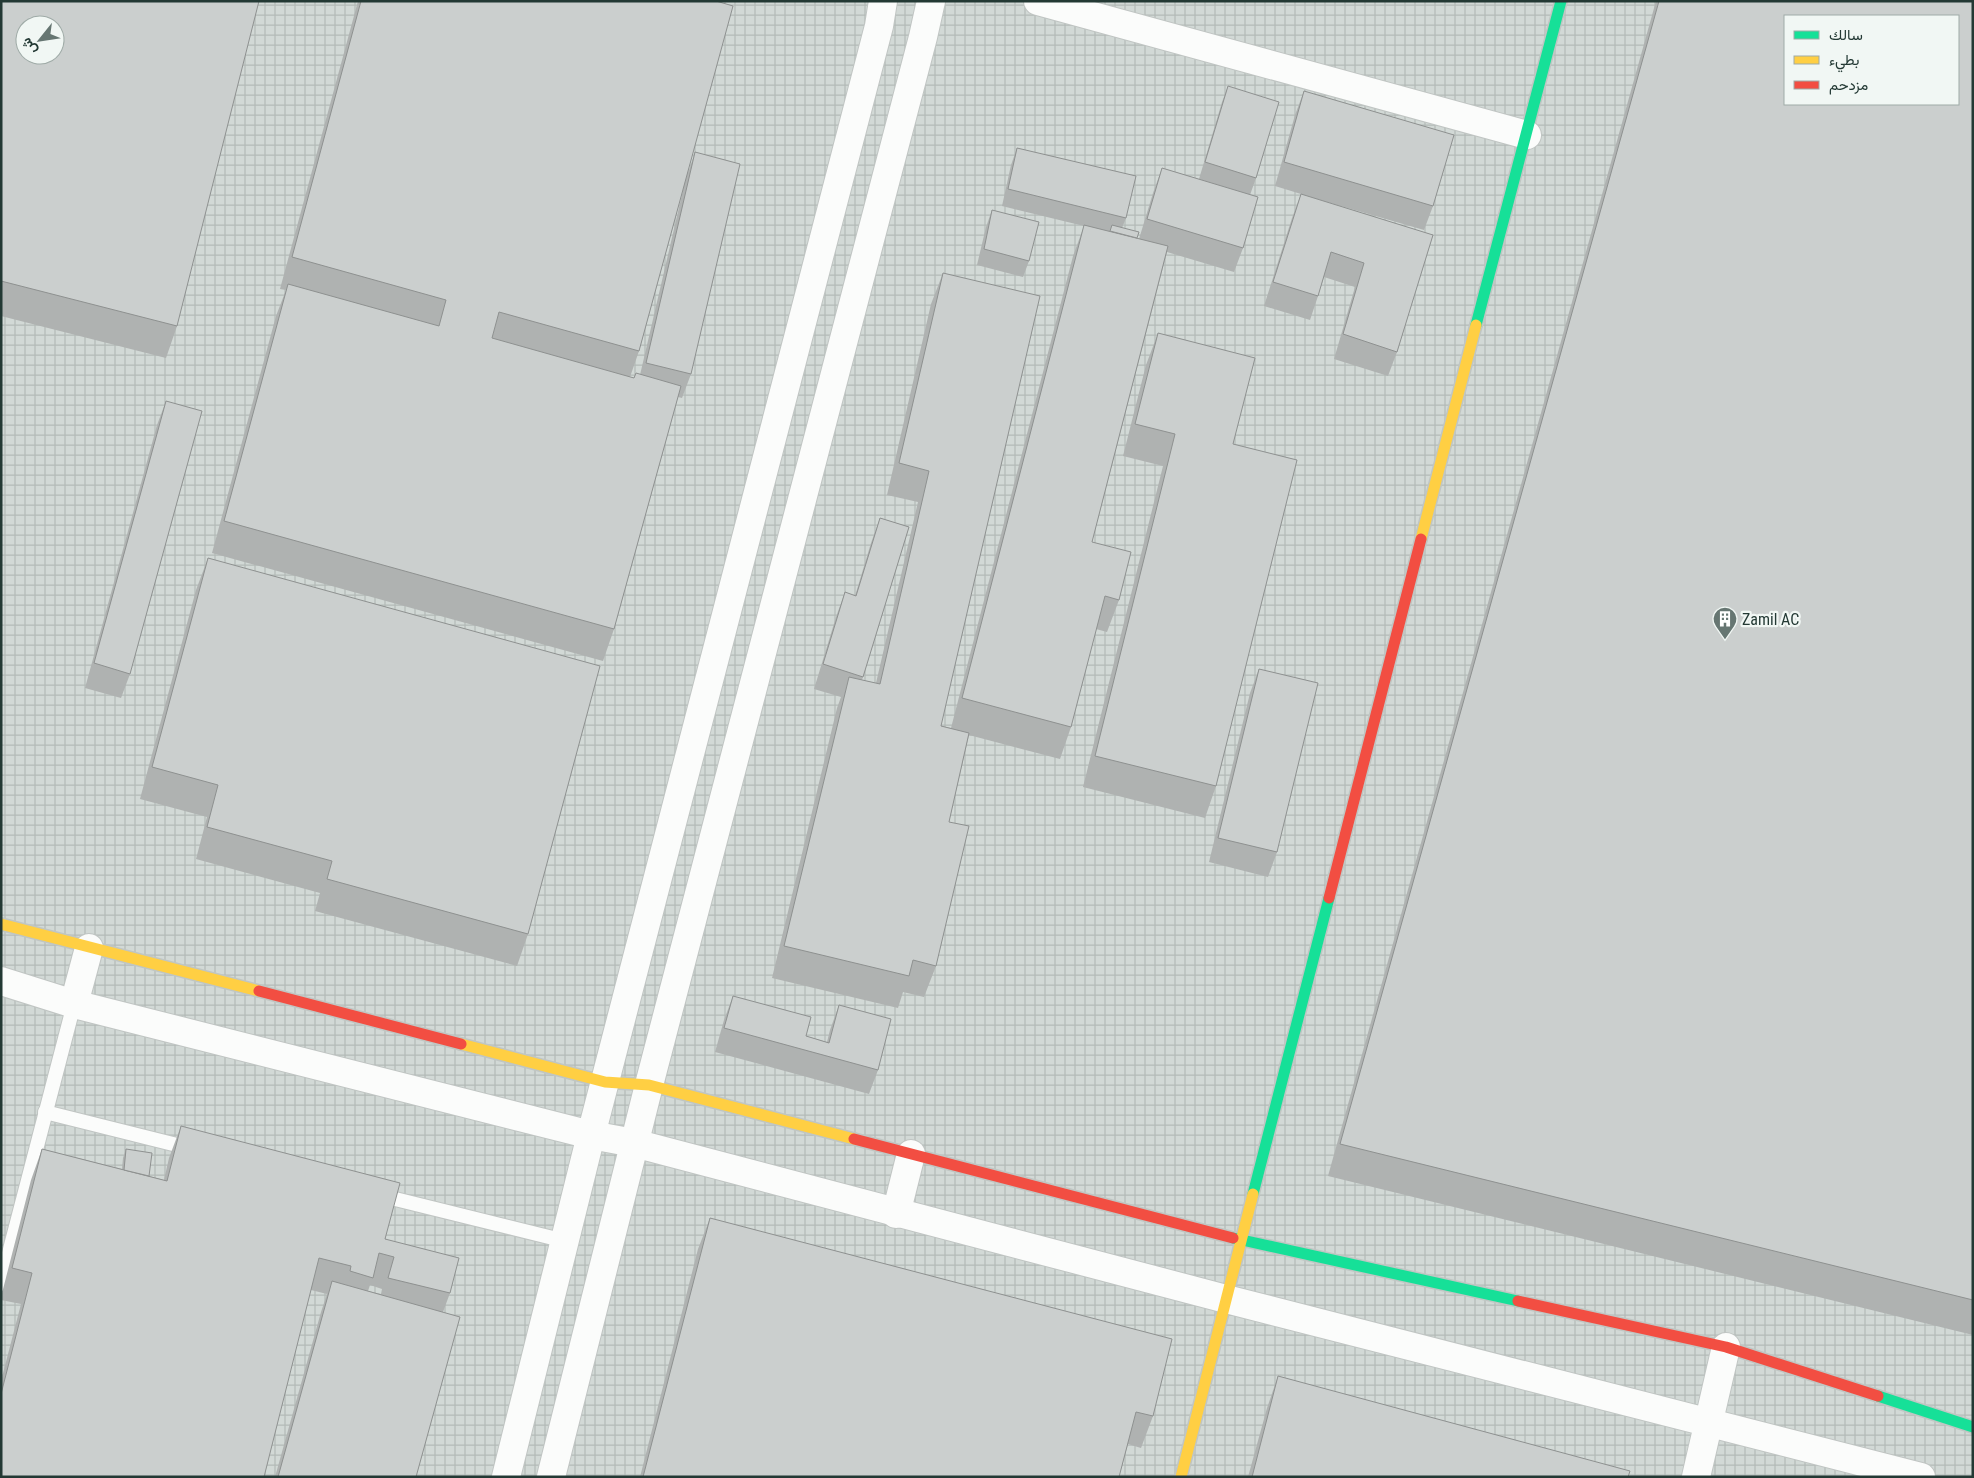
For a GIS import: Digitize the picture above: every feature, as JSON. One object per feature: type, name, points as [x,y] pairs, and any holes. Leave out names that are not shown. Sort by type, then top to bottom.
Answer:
[{"type":"street","points":[[506,1477],[591,1135],[870,64],[883,1]]},
{"type":"street","points":[[551,1477],[634,1143],[921,47],[931,1]]},
{"type":"street","points":[[1038,1],[1527,135]]},
{"type":"street","points":[[1181,1477],[1509,194],[1527,135],[1561,1]]},
{"type":"street","points":[[1,924],[605,1082],[649,1085],[1241,1240],[1726,1347],[1973,1427]]},
{"type":"street","points":[[74,1004],[88,948]]},
{"type":"street","points":[[1,981],[74,1004],[591,1135],[634,1143],[896,1214],[1921,1477]]},
{"type":"street","points":[[896,1214],[911,1154]]},
{"type":"street","points":[[1696,1477],[1726,1347]]},
{"type":"lane","points":[[1,1284],[74,1004]]},
{"type":"lane","points":[[46,1112],[209,1153]]},
{"type":"lane","points":[[363,1191],[565,1241]]},
{"type":"shaded area","points":[[1,1],[1973,1],[1973,1477],[1,1477]]},
{"type":"building","points":[[1,1],[259,1],[177,326],[1,281]]},
{"type":"building","points":[[361,1],[716,1],[733,6],[639,351],[499,312],[492,338],[634,378],[636,373],[681,386],[614,629],[224,521],[288,284],[439,326],[446,300],[292,257]]},
{"type":"building","name":"Zamil AC","points":[[1659,1],[1973,1],[1973,1300],[1340,1144]]},
{"type":"building","points":[[1228,86],[1279,102],[1256,178],[1205,162]]},
{"type":"building","points":[[1304,91],[1454,135],[1433,206],[1284,162]]},
{"type":"building","points":[[1017,148],[1136,176],[1126,218],[1008,189]]},
{"type":"building","points":[[695,152],[740,164],[691,374],[646,363]]},
{"type":"building","points":[[1162,168],[1258,197],[1243,248],[1147,219]]},
{"type":"building","points":[[1301,194],[1433,235],[1397,352],[1343,334],[1364,263],[1331,252],[1318,296],[1273,282]]},
{"type":"building","points":[[992,210],[1039,222],[1029,261],[984,249]]},
{"type":"building","points":[[1084,225],[1168,246],[1092,542],[1131,552],[1119,600],[1105,596],[1071,727],[962,698]]},
{"type":"building","points":[[1112,225],[1139,232],[1137,238],[1110,231]]},
{"type":"building","points":[[943,273],[1040,296],[941,726],[969,733],[949,822],[969,826],[936,966],[913,960],[909,976],[784,946],[849,677],[880,684],[929,471],[899,463]]},
{"type":"building","points":[[1158,333],[1255,358],[1233,444],[1297,460],[1216,786],[1095,756],[1175,434],[1135,424]]},
{"type":"building","points":[[166,401],[202,411],[130,674],[94,663]]},
{"type":"building","points":[[880,518],[909,527],[863,677],[823,664],[845,592],[856,596]]},
{"type":"building","points":[[208,558],[600,666],[528,934],[327,879],[332,861],[207,827],[218,785],[152,767]]},
{"type":"building","points":[[1259,669],[1318,683],[1277,852],[1218,838]]},
{"type":"building","points":[[733,996],[811,1017],[806,1036],[829,1043],[839,1005],[891,1019],[878,1070],[724,1028]]},
{"type":"building","points":[[181,1126],[400,1183],[385,1239],[459,1258],[450,1293],[388,1278],[394,1257],[379,1253],[373,1278],[350,1271],[351,1266],[319,1258],[264,1477],[1,1477],[1,1394],[32,1273],[12,1268],[42,1149],[167,1181]]},
{"type":"building","points":[[126,1149],[152,1153],[149,1176],[124,1170]]},
{"type":"building","points":[[710,1218],[1172,1339],[1153,1416],[1136,1412],[1119,1477],[643,1477]]},
{"type":"building","points":[[332,1281],[460,1317],[416,1477],[278,1477]]},
{"type":"building","points":[[1278,1376],[1630,1471],[1628,1477],[1252,1477]]},
{"type":"traffic: fast","points":[[1476,325],[1561,1]]},
{"type":"traffic: fast","points":[[1253,1194],[1329,898]]},
{"type":"traffic: fast","points":[[1233,1238],[1518,1301]]},
{"type":"traffic: fast","points":[[1878,1396],[1973,1427]]},
{"type":"traffic: slow","points":[[1421,539],[1476,325]]},
{"type":"traffic: slow","points":[[1,924],[259,991]]},
{"type":"traffic: slow","points":[[461,1044],[605,1082],[649,1085],[854,1139]]},
{"type":"traffic: slow","points":[[1181,1477],[1253,1194]]},
{"type":"traffic: jam","points":[[1329,898],[1421,539]]},
{"type":"traffic: jam","points":[[259,991],[461,1044]]},
{"type":"traffic: jam","points":[[854,1139],[1233,1238]]},
{"type":"traffic: jam","points":[[1518,1301],[1726,1347],[1878,1396]]},
{"type":"place","name":"Zamil AC","points":[[1725,640]]}]
